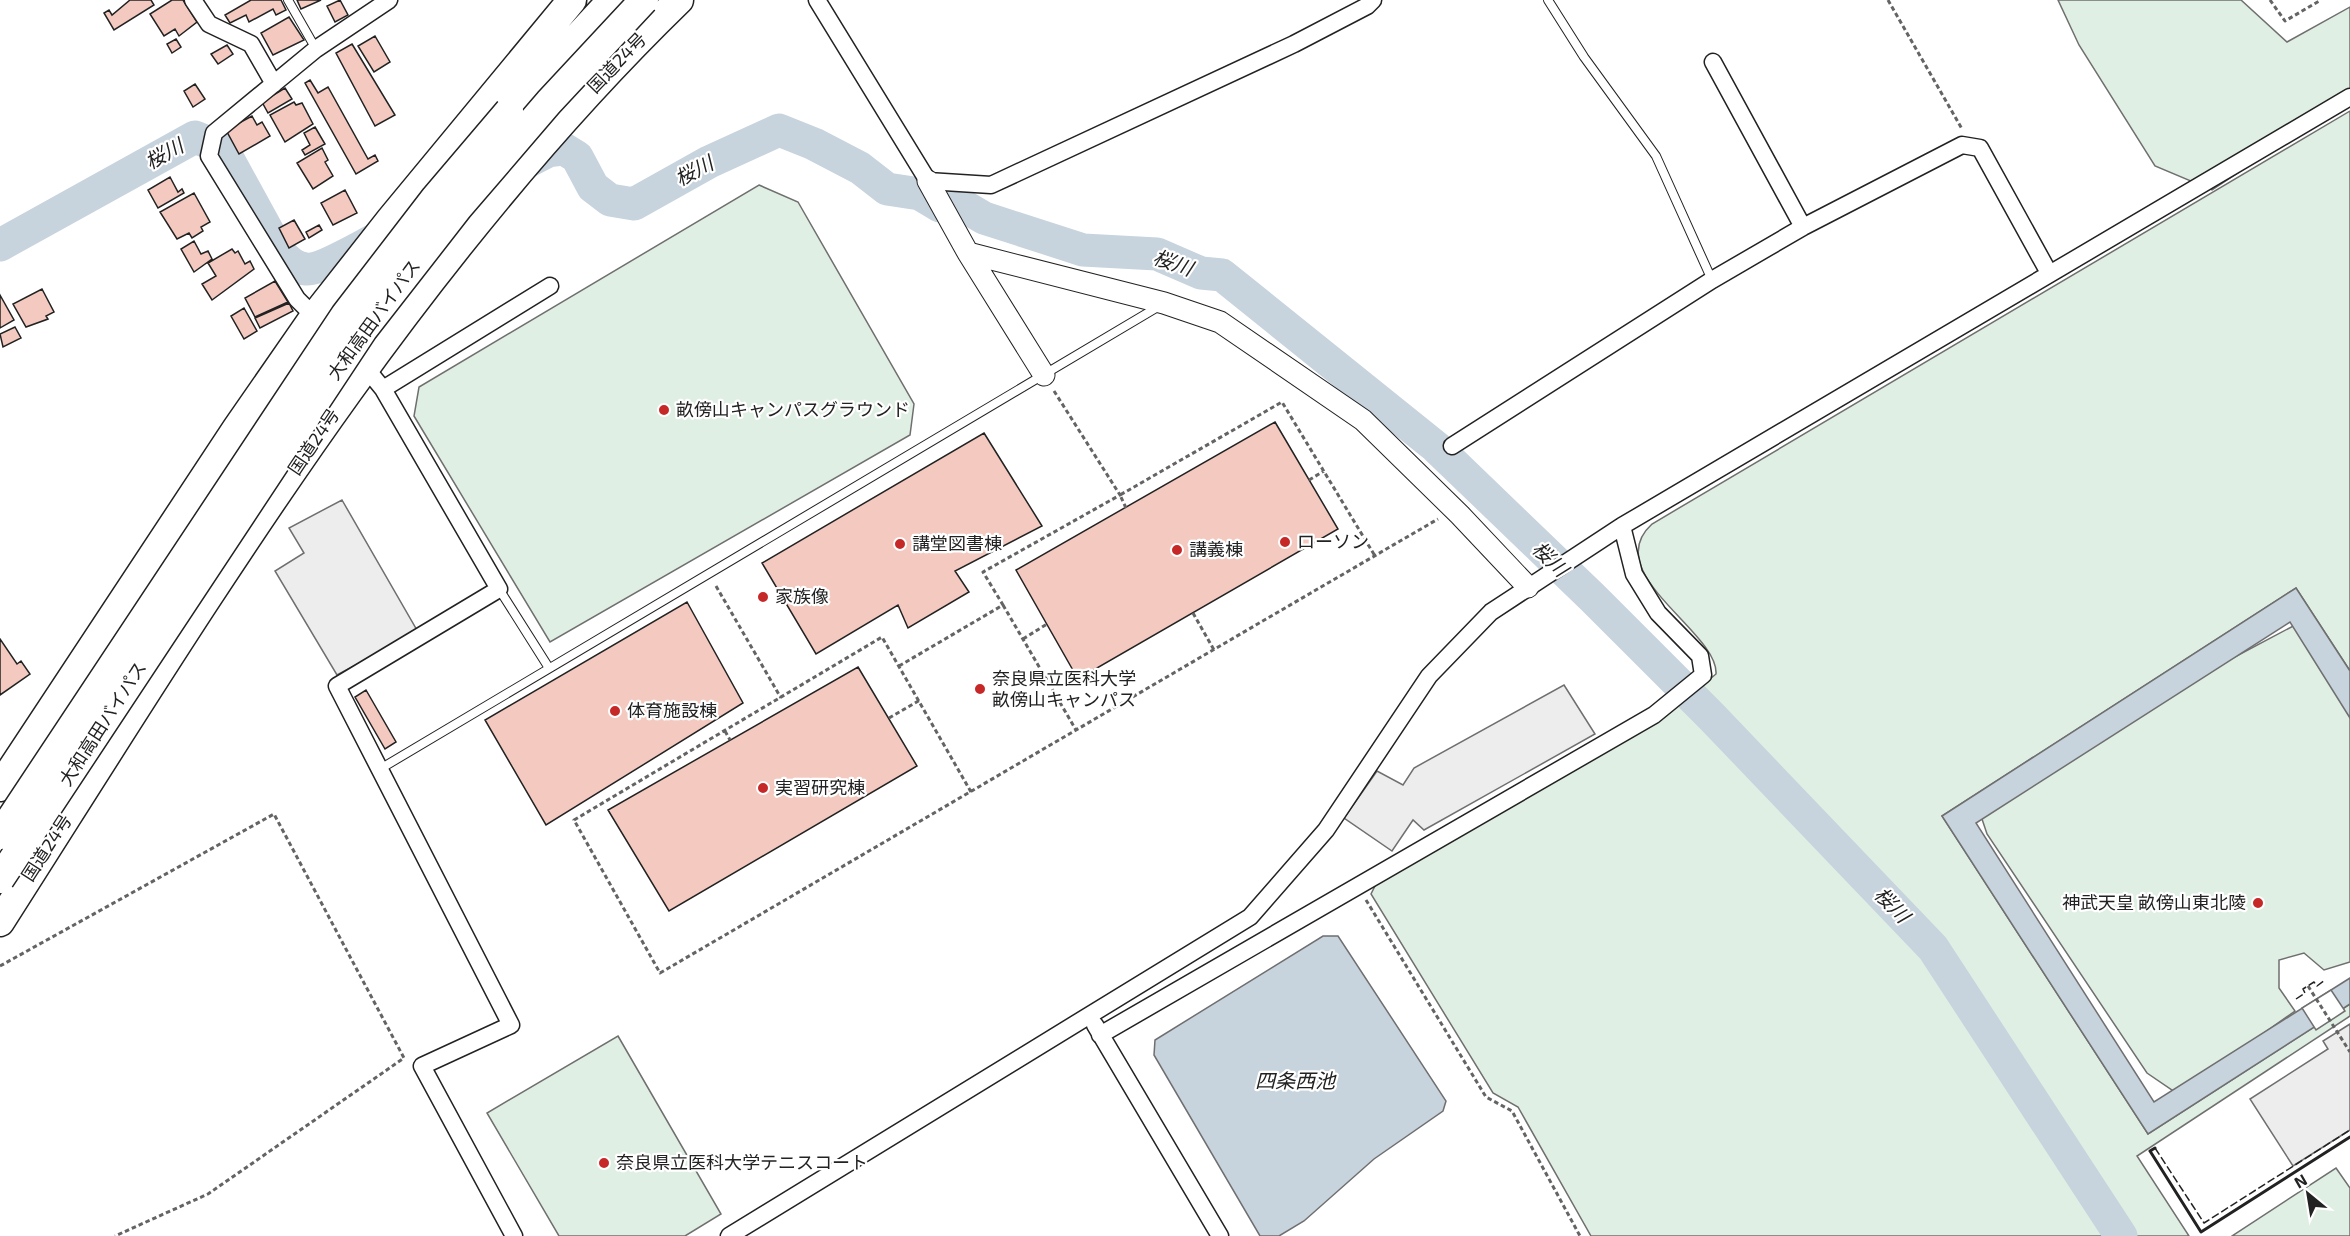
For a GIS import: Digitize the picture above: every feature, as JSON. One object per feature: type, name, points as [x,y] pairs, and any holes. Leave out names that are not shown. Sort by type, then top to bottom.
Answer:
[{"type":"highway","points":[[0,787],[237,428],[314,316],[572,0]]},
{"type":"highway","points":[[509,111],[592,0]]},
{"type":"highway","name":"大和高田バイパス","points":[[0,835],[345,315],[435,198],[509,111],[612,0]]},
{"type":"highway","name":"大和高田バイパス","points":[[0,879],[363,330],[458,208],[549,102],[644,0]]},
{"type":"highway","name":"国道24号","points":[[0,922],[184,634],[365,366],[455,248],[541,144],[623,55],[679,0]]},
{"type":"street","points":[[193,0],[209,24],[250,44],[274,84]]},
{"type":"street","points":[[389,0],[315,49],[214,133],[209,156],[297,299],[365,366],[383,389],[499,589],[337,686],[511,1025],[422,1066],[514,1236]]},
{"type":"street","points":[[817,0],[928,181],[968,253],[1044,375]]},
{"type":"street","points":[[928,181],[991,184],[1294,44],[1367,6],[1372,0]]},
{"type":"street","points":[[1713,62],[1803,227]]},
{"type":"street","points":[[729,1236],[1250,917],[1326,830],[1429,676],[1491,612],[1622,526],[2350,97]]},
{"type":"street","points":[[1452,446],[1712,280],[1803,227],[1962,145],[1980,148],[2049,273]]},
{"type":"street","points":[[968,253],[1164,303],[1220,322],[1363,420],[1455,509],[1528,587]]},
{"type":"street","points":[[383,389],[550,286]]},
{"type":"street","points":[[1100,1035],[1654,715],[1703,675],[1700,656],[1658,613],[1634,574],[1622,526]]},
{"type":"street","points":[[1089,1016],[1220,1236]]},
{"type":"lane","points":[[288,0],[315,49]]},
{"type":"lane","points":[[1548,0],[1584,57],[1656,156],[1712,280]]},
{"type":"lane","points":[[380,770],[1164,303]]},
{"type":"lane","points":[[499,589],[549,669]]},
{"type":"path","points":[[1888,0],[1972,146]]},
{"type":"path","points":[[2270,0],[2285,21],[2321,0]]},
{"type":"path","points":[[1044,375],[1126,508]]},
{"type":"path","points":[[1076,730],[983,572],[1282,402],[1375,556]]},
{"type":"path","points":[[1309,480],[1324,471]]},
{"type":"path","points":[[971,792],[882,637],[574,820],[660,973],[971,792],[1455,509]]},
{"type":"path","points":[[709,574],[781,698]]},
{"type":"path","points":[[899,666],[1003,605]]},
{"type":"path","points":[[1192,613],[1214,650]]},
{"type":"path","points":[[1023,639],[1047,624]]},
{"type":"path","points":[[889,718],[920,700]]},
{"type":"path","points":[[725,731],[730,740]]},
{"type":"path","points":[[0,966],[274,814],[404,1058],[208,1194],[115,1236]]},
{"type":"path","points":[[1357,885],[1486,1097],[1512,1111],[1580,1236]]},
{"type":"path","points":[[2308,986],[2350,1052]]},
{"type":"green space","points":[[2058,0],[2241,0],[2287,42],[2350,7],[2350,99],[2212,190],[2155,166],[2079,45]]},
{"type":"green space","points":[[2350,111],[2350,671],[2296,588],[1942,816],[2148,1134],[2350,1004],[2350,1016],[2137,1156],[2189,1236],[1591,1236],[1518,1107],[1493,1093],[1371,894],[1376,884],[1661,720],[1716,674],[1712,658],[1700,640],[1649,582],[1640,562],[1639,543],[1652,524]]},
{"type":"green space","name":"畝傍山キャンパスグラウンド","points":[[759,185],[798,202],[914,404],[910,435],[550,642],[414,416],[419,387]]},
{"type":"green space","points":[[2297,624],[2350,713],[2350,962],[2324,970],[2304,953],[2279,960],[2279,988],[2295,1011],[2217,1066],[2175,1092],[2147,1073],[1987,834],[1981,816],[2229,660]]},
{"type":"green space","name":"奈良県立医科大学テニスコート","points":[[618,1036],[721,1214],[685,1236],[559,1236],[487,1113]]},
{"type":"green space","points":[[2336,1168],[2350,1188],[2350,1236],[2232,1236]]},
{"type":"shaded area","points":[[342,500],[418,632],[337,675],[275,571],[304,553],[289,528]]},
{"type":"shaded area","points":[[1564,685],[1595,734],[1424,830],[1413,820],[1392,851],[1344,818],[1377,771],[1403,785],[1414,768]]},
{"type":"shaded area","points":[[2350,1024],[2350,1130],[2293,1166],[2250,1099],[2328,1049],[2323,1041]]},
{"type":"water","points":[[2296,588],[2350,671],[2350,718],[2290,622],[1976,823],[2154,1102],[2350,978],[2350,1004],[2148,1134],[1942,816]]},
{"type":"water","name":"四条西池","points":[[1323,936],[1338,936],[1446,1101],[1443,1111],[1374,1159],[1304,1221],[1279,1236],[1260,1236],[1154,1055],[1155,1040]]},
{"type":"pier","points":[[2331,990],[2345,1011],[2316,1030],[2302,1008]]},
{"type":"building","points":[[130,0],[151,0],[154,5],[114,30],[104,13],[109,10],[112,15]]},
{"type":"building","points":[[172,0],[183,0],[197,22],[179,36],[175,29],[164,36],[150,14]]},
{"type":"building","points":[[251,0],[281,0],[286,10],[276,15],[273,9],[249,22],[246,15],[230,23],[225,15]]},
{"type":"building","points":[[297,0],[321,0],[301,9]]},
{"type":"building","points":[[340,0],[348,15],[335,22],[327,6]]},
{"type":"building","points":[[289,17],[304,40],[273,55],[261,33]]},
{"type":"building","points":[[375,36],[390,62],[374,72],[358,46]]},
{"type":"building","points":[[176,39],[181,47],[172,53],[167,44]]},
{"type":"building","points":[[352,44],[395,115],[375,126],[336,53]]},
{"type":"building","points":[[227,45],[233,54],[218,64],[211,54]]},
{"type":"building","points":[[310,80],[318,93],[328,87],[368,159],[375,155],[378,161],[356,174],[305,83]]},
{"type":"building","points":[[195,84],[205,99],[193,107],[184,91]]},
{"type":"building","points":[[285,88],[292,99],[268,113],[262,102]]},
{"type":"building","points":[[294,102],[296,105],[302,103],[313,124],[285,142],[270,115]]},
{"type":"building","points":[[252,116],[257,125],[262,122],[270,136],[239,154],[226,130]]},
{"type":"building","points":[[315,127],[325,144],[305,155],[302,150],[310,145],[304,133]]},
{"type":"building","points":[[322,148],[328,160],[325,162],[333,176],[313,189],[297,163]]},
{"type":"building","points":[[170,177],[178,192],[182,189],[184,193],[158,208],[148,190]]},
{"type":"building","points":[[345,190],[357,213],[333,225],[321,203]]},
{"type":"building","points":[[194,193],[210,222],[201,227],[203,231],[192,238],[189,233],[177,239],[160,212]]},
{"type":"building","points":[[294,220],[305,239],[289,248],[279,228]]},
{"type":"building","points":[[319,225],[322,230],[309,238],[306,232]]},
{"type":"building","points":[[194,241],[201,254],[208,251],[212,259],[194,272],[181,249]]},
{"type":"building","points":[[232,249],[235,253],[238,251],[245,264],[250,261],[254,269],[212,300],[202,284],[216,276],[208,263]]},
{"type":"building","points":[[275,281],[288,302],[255,317],[245,298]]},
{"type":"building","points":[[42,289],[54,312],[46,316],[48,319],[26,327],[13,304]]},
{"type":"building","points":[[0,295],[14,320],[0,328]]},
{"type":"building","points":[[289,303],[293,311],[260,328],[255,318]]},
{"type":"building","points":[[244,308],[257,331],[244,339],[231,316]]},
{"type":"building","points":[[15,327],[21,338],[3,347],[0,334]]},
{"type":"building","name":"講義棟","points":[[1275,422],[1338,529],[1078,679],[1016,570]]},
{"type":"building","name":"講堂図書棟","points":[[984,433],[1042,526],[955,571],[969,592],[908,628],[898,605],[816,654],[762,563]]},
{"type":"building","name":"体育施設棟","points":[[687,602],[743,703],[546,825],[485,720]]},
{"type":"building","points":[[0,639],[17,664],[21,661],[30,674],[0,695]]},
{"type":"building","name":"実習研究棟","points":[[858,667],[917,766],[669,911],[608,810]]},
{"type":"building","points":[[366,690],[396,742],[385,749],[355,697]]},
{"type":"waterway","name":"桜川","points":[[517,167],[548,151],[564,149],[577,157],[593,187],[610,200],[634,204],[709,162],[779,130],[814,144],[860,168],[887,189],[920,194],[940,206],[950,198],[984,218],[1083,250],[1157,254],[1201,273],[1222,275],[1436,447],[1594,599],[1711,716],[1933,948],[2121,1236]]},
{"type":"waterway","name":"桜川","points":[[0,245],[195,137],[222,148],[279,252],[294,265],[306,269],[322,266],[383,235]]},
{"type":"fence","points":[[2296,999],[2305,993],[2303,989],[2314,982],[2317,986],[2325,980]]},
{"type":"fence","points":[[2155,1148],[2204,1223],[2350,1130]]},
{"type":"wall","points":[[2155,1148],[2150,1151],[2201,1232],[2350,1137]]},
{"type":"place","name":"畝傍山キャンパスグラウンド","points":[[664,410]]},
{"type":"place","name":"ローソン","points":[[1285,542]]},
{"type":"place","name":"講堂図書棟","points":[[900,544]]},
{"type":"place","name":"講義棟","points":[[1177,550]]},
{"type":"place","name":"家族像","points":[[763,597]]},
{"type":"place","name":"奈良県立医科大学 畝傍山キャンパス","points":[[980,689]]},
{"type":"place","name":"体育施設棟","points":[[615,711]]},
{"type":"place","name":"実習研究棟","points":[[763,788]]},
{"type":"place","name":"神武天皇 畝傍山東北陵","points":[[2258,903]]},
{"type":"place","name":"奈良県立医科大学テニスコート","points":[[604,1163]]}]
